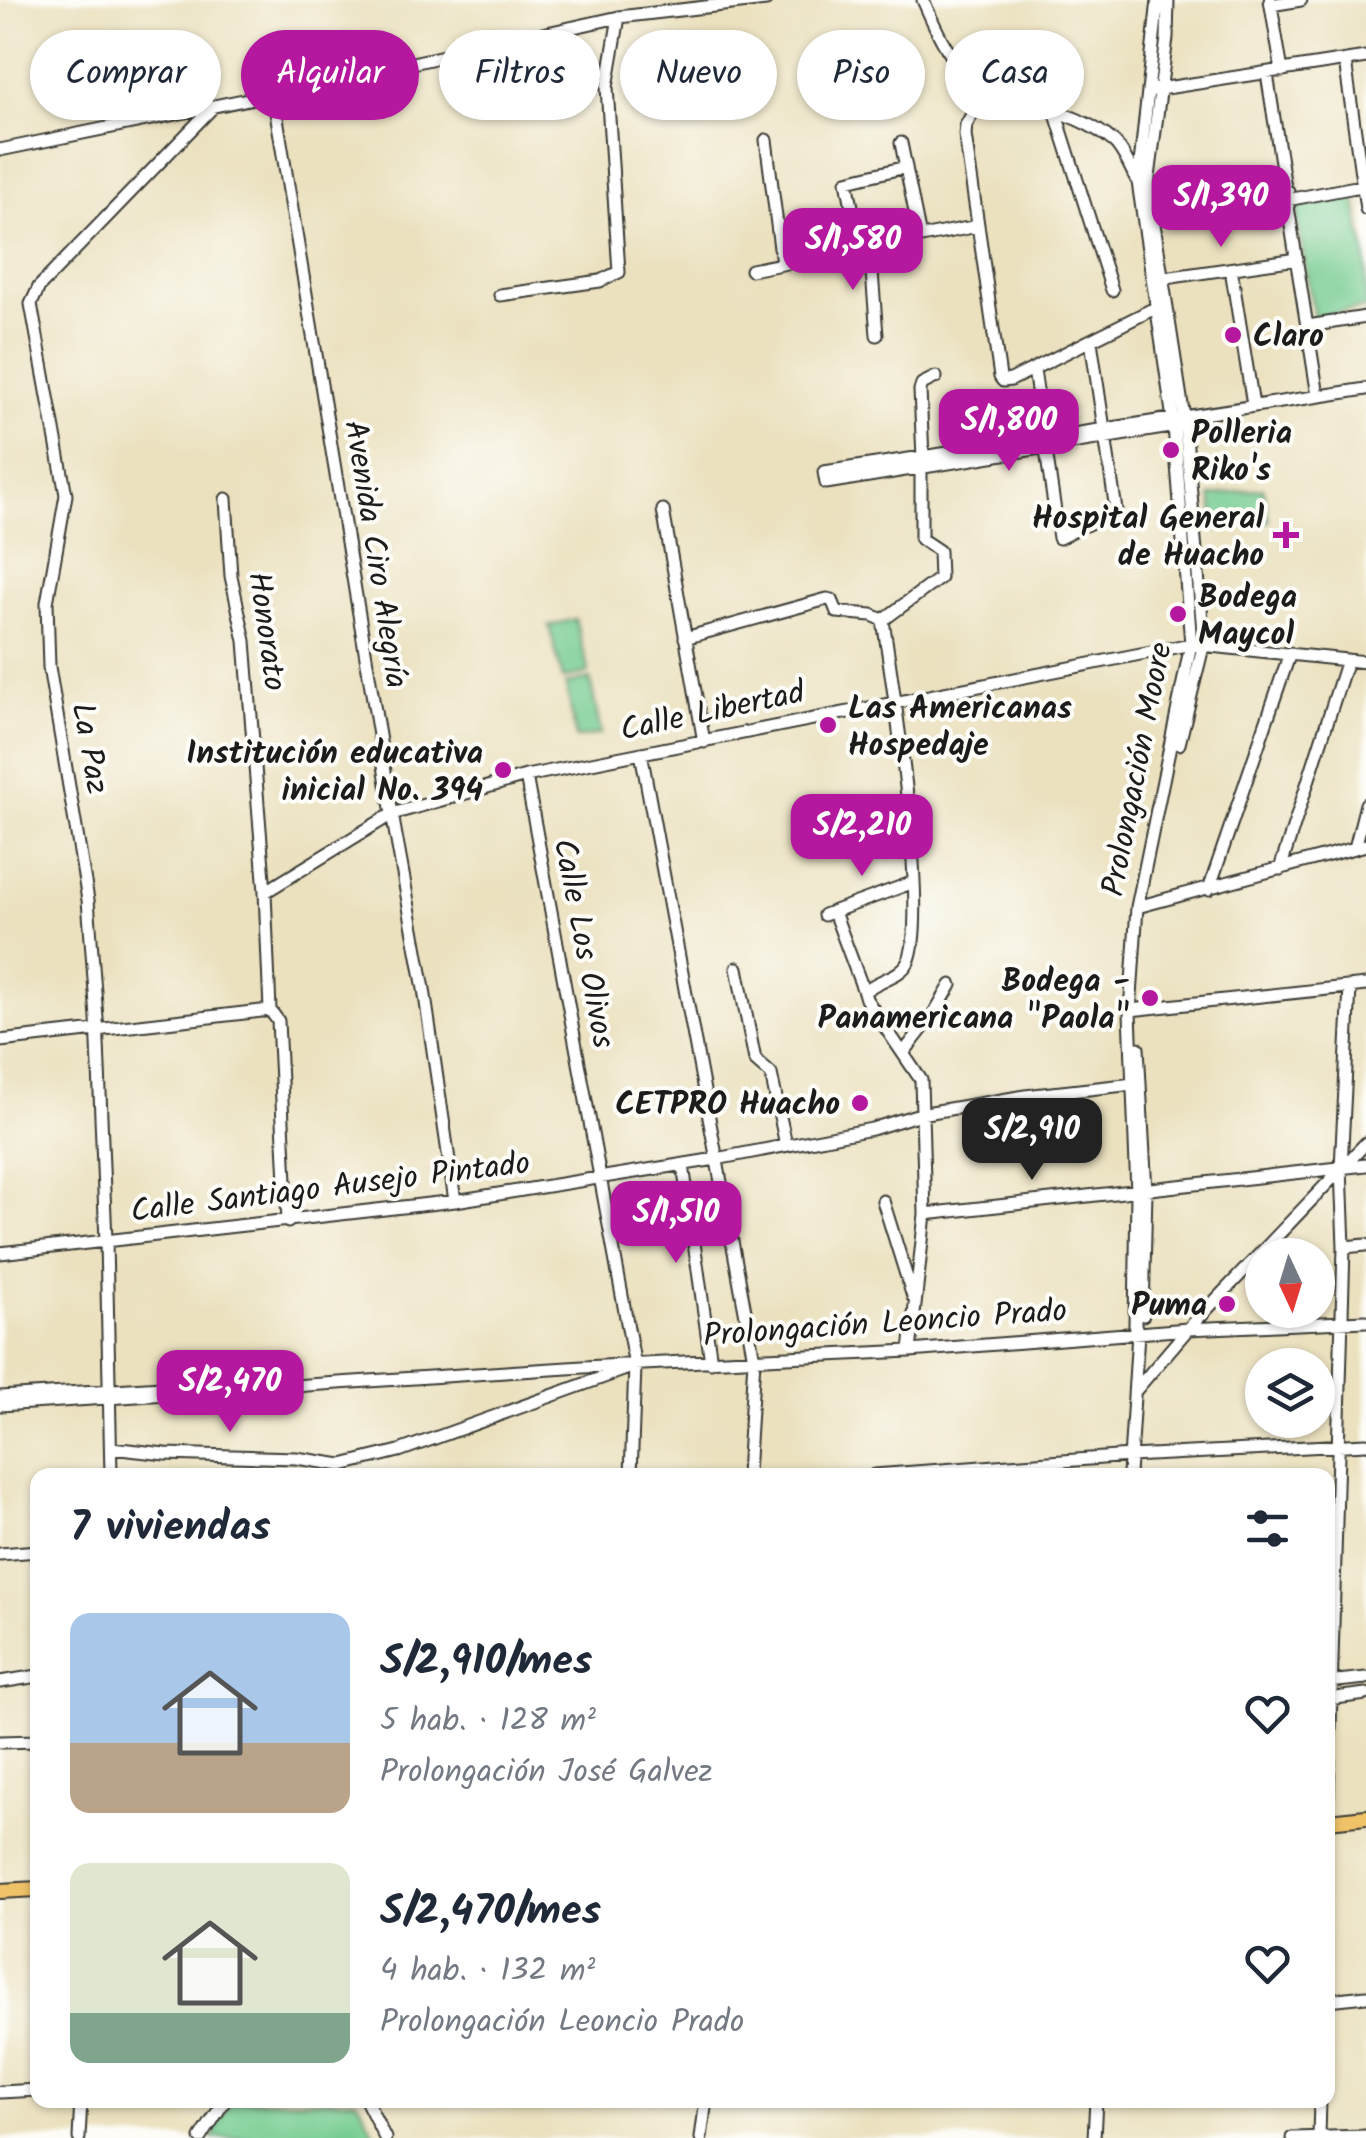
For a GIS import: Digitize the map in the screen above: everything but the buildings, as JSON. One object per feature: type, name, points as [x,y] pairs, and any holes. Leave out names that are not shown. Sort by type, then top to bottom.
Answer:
[{"type":"main road","points":[[1335,1819],[1366,1817]]},
{"type":"main road","points":[[0,1890],[30,1889]]},
{"type":"street","points":[[419,62],[619,17],[766,0]]},
{"type":"street","points":[[923,0],[945,43]]},
{"type":"street","name":"Prolongación Moore","points":[[1155,90],[1158,0]]},
{"type":"street","name":"Prolongación Moore","points":[[1129,1468],[1138,1332],[1135,1326],[1141,1192],[1134,1010],[1141,906],[1198,644],[1179,420],[1143,184],[1168,0]]},
{"type":"street","points":[[1282,71],[1271,3],[1301,0]]},
{"type":"street","points":[[500,295],[600,281],[619,272],[607,87],[619,17]]},
{"type":"street","points":[[1155,90],[1366,57]]},
{"type":"street","points":[[1344,61],[1366,209]]},
{"type":"street","points":[[1268,74],[1318,396]]},
{"type":"street","points":[[0,150],[146,120]]},
{"type":"street","name":"La Paz","points":[[111,1468],[106,1241],[88,900],[49,667],[48,603],[66,495],[31,304],[38,287],[200,120]]},
{"type":"street","name":"Avenida Ciro Alegría","points":[[277,120],[424,989],[456,1201]]},
{"type":"street","points":[[968,120],[965,135],[1003,381],[1034,370],[1155,308]]},
{"type":"street","points":[[1058,120],[1112,290]]},
{"type":"street","points":[[1075,120],[1116,144],[1143,184]]},
{"type":"street","points":[[766,140],[782,263]]},
{"type":"street","points":[[901,144],[920,237]]},
{"type":"street","points":[[878,335],[865,248],[846,182],[906,167]]},
{"type":"street","points":[[1147,217],[1364,185]]},
{"type":"street","points":[[751,270],[978,226]]},
{"type":"street","points":[[1157,280],[1297,259]]},
{"type":"street","points":[[1231,269],[1253,405]]},
{"type":"street","name":"Prolongación Moore","points":[[1157,280],[1155,308],[1179,420]]},
{"type":"street","points":[[1308,326],[1366,317]]},
{"type":"street","points":[[1034,370],[1059,538],[1116,510],[1091,341]]},
{"type":"street","points":[[883,620],[940,578],[939,551],[921,538],[920,390],[922,384],[936,377]]},
{"type":"street","points":[[825,478],[1366,389]]},
{"type":"street","name":"Honorato","points":[[226,499],[231,576],[245,641],[270,1010],[278,1021],[288,1222]]},
{"type":"street","points":[[663,510],[704,742]]},
{"type":"street","points":[[685,638],[827,599],[832,600],[837,612],[872,615],[883,620]]},
{"type":"street","points":[[864,992],[902,970],[909,961],[914,935],[914,882],[883,620]]},
{"type":"street","name":"Calle Libertad","points":[[265,892],[392,814],[526,776],[1198,644],[1366,662]]},
{"type":"street","points":[[1209,889],[1290,653]]},
{"type":"street","points":[[1280,869],[1348,660]]},
{"type":"street","points":[[640,753],[754,1359],[747,1468]]},
{"type":"street","name":"Calle Los Olivos","points":[[526,776],[635,1366],[631,1468]]},
{"type":"street","points":[[1141,906],[1361,846],[1365,810]]},
{"type":"street","points":[[910,1350],[925,1214],[921,1080],[866,999],[829,914],[914,882]]},
{"type":"street","points":[[738,968],[755,1060],[771,1074],[786,1145]]},
{"type":"street","points":[[904,1052],[951,985]]},
{"type":"street","points":[[1134,1010],[1366,985]]},
{"type":"street","points":[[1335,1525],[1344,1247],[1341,1168],[1350,987]]},
{"type":"street","points":[[0,1041],[270,1010]]},
{"type":"street","name":"Calle Santiago Ausejo Pintado","points":[[0,1253],[456,1201],[716,1159],[872,1129],[920,1114],[1024,1096],[1134,1084]]},
{"type":"street","points":[[1136,1390],[1188,1329],[1366,1143]]},
{"type":"street","points":[[682,1165],[711,1362]]},
{"type":"street","points":[[925,1214],[1366,1166]]},
{"type":"street","points":[[883,1201],[915,1302]]},
{"type":"street","points":[[1344,1247],[1366,1245]]},
{"type":"street","name":"Prolongación Leoncio Prado","points":[[0,1397],[711,1362],[1138,1332],[1366,1321]]},
{"type":"street","name":"Prolongación Leoncio Prado","points":[[348,1468],[635,1366]]},
{"type":"street","name":"Prolongación Leoncio Prado","points":[[0,1405],[108,1394]]},
{"type":"street","points":[[968,1468],[1366,1444]]},
{"type":"street","name":"Prolongación Leoncio Prado","points":[[111,1448],[165,1454],[296,1458],[334,1468]]},
{"type":"street","points":[[0,1554],[30,1552]]},
{"type":"street","points":[[0,1682],[30,1677]]},
{"type":"street","points":[[1335,1681],[1366,1678]]},
{"type":"street","points":[[1335,1698],[1366,1694]]},
{"type":"street","points":[[0,1742],[30,1741]]},
{"type":"street","points":[[1335,1999],[1366,1996]]},
{"type":"street","points":[[0,2092],[30,2090]]},
{"type":"street","points":[[79,2138],[81,2108]]},
{"type":"street","points":[[201,2138],[220,2108]]},
{"type":"street","points":[[370,2108],[385,2138]]},
{"type":"street","points":[[701,2138],[705,2108]]},
{"type":"street","points":[[1094,2138],[1096,2108]]},
{"type":"street","points":[[1318,2138],[1320,2108]]},
{"type":"street","points":[[1292,2138],[1366,2136]]},
{"type":"green space","points":[[1355,195],[1366,260],[1366,308],[1314,317],[1295,207]]},
{"type":"green space","points":[[1263,488],[1269,521],[1216,529],[1211,496]]},
{"type":"green space","points":[[575,619],[589,672],[563,679],[549,626]]},
{"type":"green space","points":[[590,679],[601,734],[576,738],[566,684]]},
{"type":"green space","points":[[227,2108],[362,2108],[376,2138],[212,2138]]},
{"type":"place","name":"Claro","points":[[1233,335]]},
{"type":"place","name":"Polleria Riko's","points":[[1171,450]]},
{"type":"place","name":"Hospital General de Huacho","points":[[1286,535]]},
{"type":"place","name":"Bodega Maycol","points":[[1178,614]]},
{"type":"place","name":"Las Americanas Hospedaje","points":[[828,725]]},
{"type":"place","name":"Institución educativa inicial No. 394","points":[[503,770]]},
{"type":"place","name":"Bodega - Panamericana \"Paola\"","points":[[1150,998]]},
{"type":"place","name":"CETPRO Huacho","points":[[860,1103]]},
{"type":"place","name":"Puma","points":[[1227,1304]]}]
